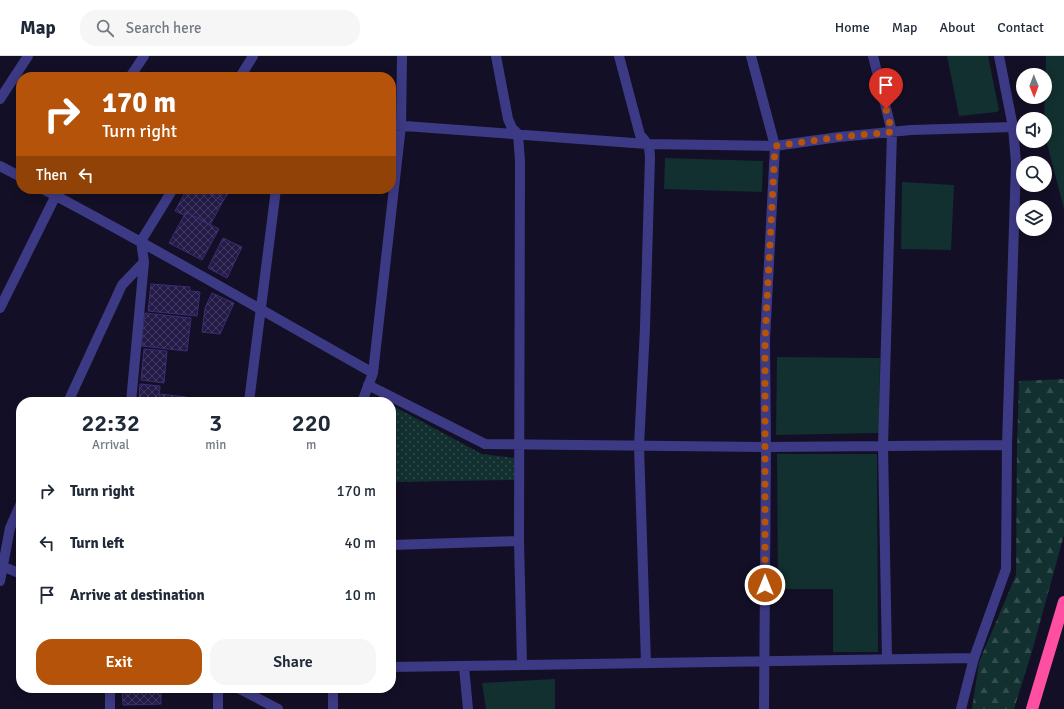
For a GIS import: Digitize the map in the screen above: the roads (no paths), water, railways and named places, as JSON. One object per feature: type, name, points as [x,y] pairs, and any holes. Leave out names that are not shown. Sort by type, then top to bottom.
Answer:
[{"type":"highway","points":[[1032,709],[1064,602]]},
{"type":"street","points":[[18,72],[28,56]]},
{"type":"street","points":[[133,72],[144,56]]},
{"type":"street","points":[[243,72],[253,56]]},
{"type":"street","points":[[396,177],[402,126],[402,56]]},
{"type":"street","points":[[496,56],[508,118],[512,128],[518,134],[520,147],[519,541],[522,665]]},
{"type":"street","points":[[619,56],[640,135],[649,142],[650,149],[645,328],[639,446],[646,664]]},
{"type":"street","points":[[751,56],[775,146],[765,340],[766,447],[764,709]]},
{"type":"street","points":[[873,56],[892,132],[883,446],[886,658]]},
{"type":"street","points":[[961,709],[974,658],[1006,569],[1006,446],[1016,163],[1012,127],[998,56]]},
{"type":"street","points":[[0,99],[16,74]]},
{"type":"street","points":[[499,133],[507,129],[508,118]]},
{"type":"street","points":[[618,141],[633,138],[636,133],[637,123]]},
{"type":"street","points":[[396,125],[669,144],[775,146],[839,137],[911,130],[1012,127]]},
{"type":"street","points":[[520,147],[526,140],[537,136]]},
{"type":"street","points":[[650,157],[653,151],[659,147],[669,144]]},
{"type":"street","points":[[0,166],[16,174]]},
{"type":"street","points":[[0,308],[56,194]]},
{"type":"street","points":[[60,194],[260,310],[373,373]]},
{"type":"street","points":[[131,397],[144,262],[141,241],[169,194]]},
{"type":"street","points":[[251,397],[275,194]]},
{"type":"street","points":[[364,397],[373,373],[394,194]]},
{"type":"street","points":[[70,397],[122,285],[144,262]]},
{"type":"street","points":[[368,385],[392,397]]},
{"type":"street","points":[[396,399],[485,444],[766,447],[1006,446]]},
{"type":"street","points":[[0,581],[1,566],[10,528],[16,514]]},
{"type":"street","points":[[396,545],[519,541]]},
{"type":"street","points":[[1,566],[16,572]]},
{"type":"street","points":[[396,667],[764,662],[886,658],[974,658]]},
{"type":"street","points":[[464,667],[468,709]]},
{"type":"street","points":[[110,693],[110,709]]},
{"type":"street","points":[[218,693],[218,709]]},
{"type":"street","points":[[248,693],[278,709]]},
{"type":"street","points":[[333,693],[333,709]]}]
